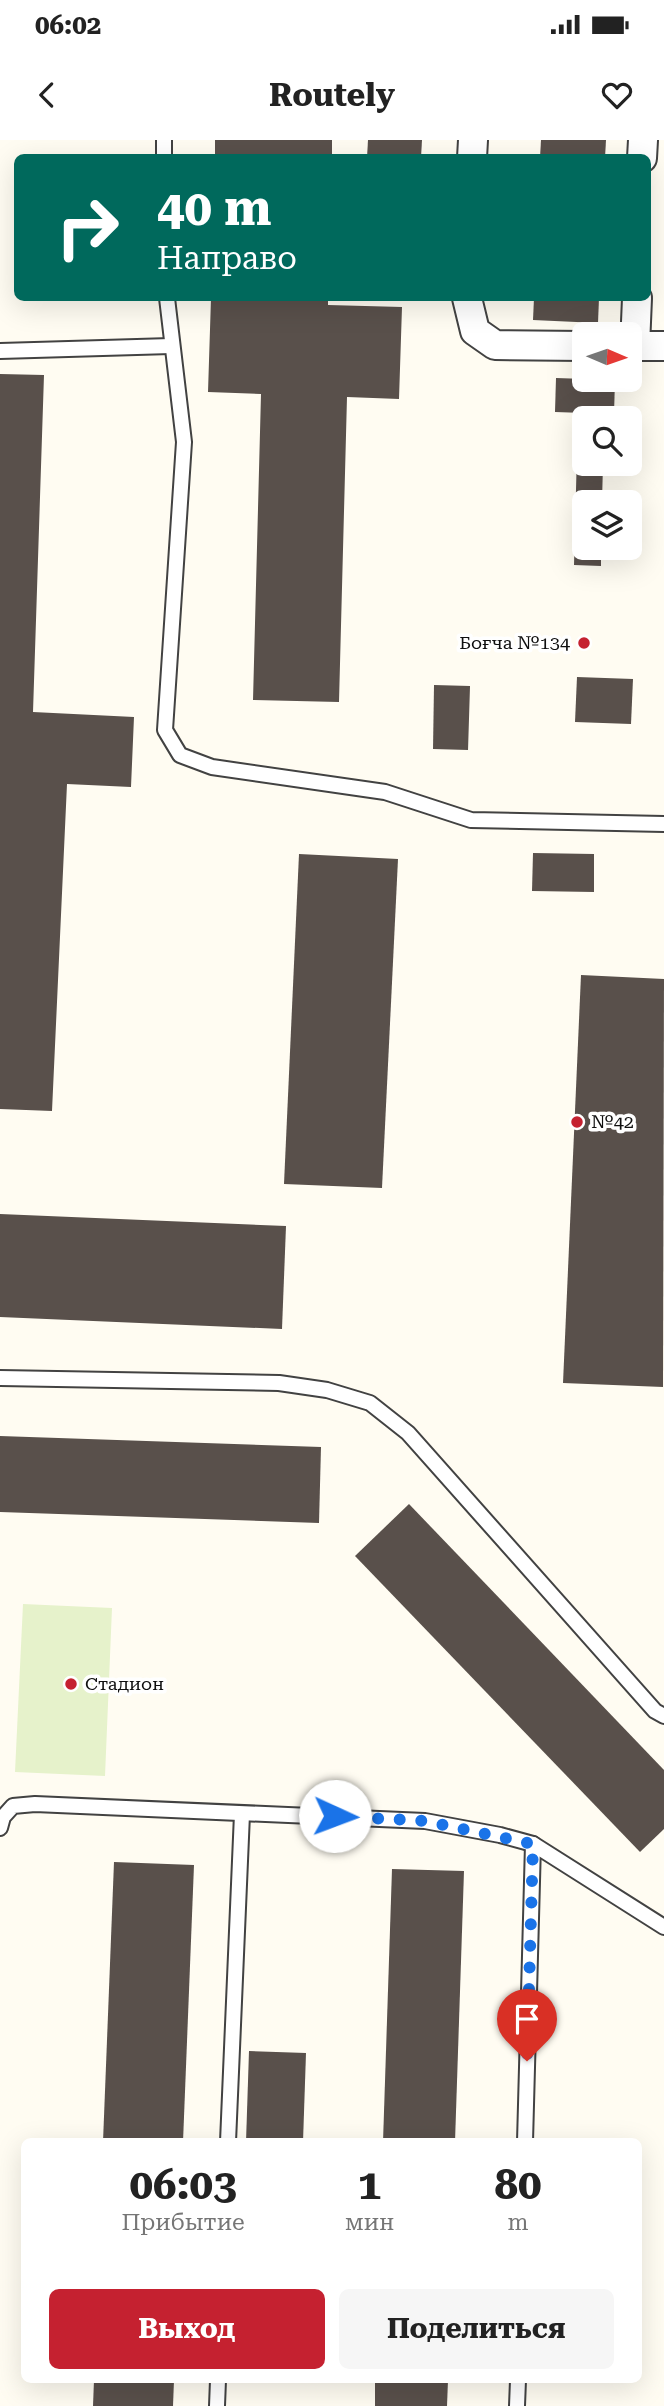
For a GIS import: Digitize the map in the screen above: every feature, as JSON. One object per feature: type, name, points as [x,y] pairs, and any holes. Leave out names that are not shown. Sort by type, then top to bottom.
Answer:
[{"type":"street","points":[[468,301],[475,331],[495,345],[572,346]]},
{"type":"street","points":[[634,322],[637,301]]},
{"type":"street","points":[[642,346],[664,346]]},
{"type":"lane","points":[[167,301],[184,442],[165,730],[180,755],[212,767],[385,792],[471,820],[664,824]]},
{"type":"lane","points":[[0,351],[171,346]]},
{"type":"lane","points":[[0,1378],[279,1383],[327,1390],[370,1403],[408,1433],[655,1711],[664,1716]]},
{"type":"lane","points":[[0,1828],[3,1817],[13,1806],[35,1804],[425,1821],[533,1844],[664,1927]]},
{"type":"lane","points":[[228,2138],[242,1814]]},
{"type":"lane","points":[[525,2138],[533,1844]]},
{"type":"lane","points":[[217,2406],[218,2383]]},
{"type":"lane","points":[[517,2406],[518,2383]]},
{"type":"green space","points":[[23,1604],[112,1608],[105,1776],[15,1772]]},
{"type":"building","points":[[215,140],[332,140],[332,154],[215,154]]},
{"type":"building","points":[[368,140],[422,140],[421,154],[367,154]]},
{"type":"building","points":[[541,140],[606,140],[605,154],[540,154]]},
{"type":"building","points":[[211,301],[328,301],[328,305],[402,307],[399,399],[347,397],[339,702],[253,700],[261,394],[208,392]]},
{"type":"building","points":[[534,301],[599,301],[598,322],[533,320]]},
{"type":"building","points":[[0,374],[44,375],[33,712],[134,717],[131,787],[67,784],[52,1111],[0,1109]]},
{"type":"building","points":[[556,378],[572,379],[572,392],[615,392],[614,406],[572,406],[572,413],[555,412]]},
{"type":"building","points":[[576,476],[603,476],[602,490],[576,490]]},
{"type":"building","points":[[574,560],[601,560],[601,566],[574,565]]},
{"type":"building","points":[[577,677],[633,679],[631,724],[575,722]]},
{"type":"building","points":[[434,685],[470,686],[468,750],[433,749]]},
{"type":"building","points":[[533,853],[594,854],[594,892],[532,891]]},
{"type":"building","points":[[299,854],[398,859],[382,1188],[284,1184]]},
{"type":"building","points":[[581,975],[664,979],[663,1387],[563,1383]]},
{"type":"building","points":[[0,1214],[286,1226],[282,1329],[0,1317]]},
{"type":"building","points":[[0,1436],[321,1447],[319,1523],[0,1512]]},
{"type":"building","points":[[409,1504],[664,1770],[664,1829],[640,1852],[355,1556]]},
{"type":"building","points":[[114,1862],[194,1865],[183,2138],[103,2138]]},
{"type":"building","points":[[392,1869],[464,1871],[455,2138],[383,2138]]},
{"type":"building","points":[[249,2051],[306,2053],[303,2138],[246,2138]]},
{"type":"building","points":[[94,2383],[174,2383],[173,2406],[93,2406]]},
{"type":"building","points":[[375,2383],[448,2383],[447,2406],[375,2406]]},
{"type":"place","name":"Боғча №134","points":[[584,643]]},
{"type":"place","name":"№42","points":[[577,1122]]},
{"type":"place","name":"Стадион","points":[[71,1684]]},
{"type":"route","points":[[335,1816],[425,1821],[533,1844],[527,2061]]}]
